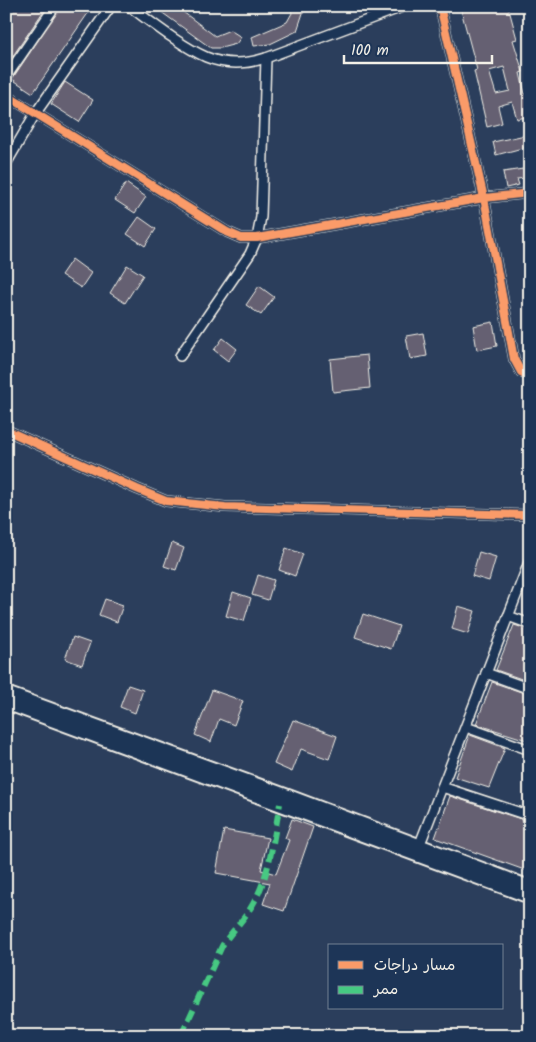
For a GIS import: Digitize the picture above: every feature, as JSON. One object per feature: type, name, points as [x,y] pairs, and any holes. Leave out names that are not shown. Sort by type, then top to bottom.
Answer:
[{"type":"main road","points":[[6,693],[418,849],[530,897]]},
{"type":"main road","points":[[6,703],[530,887]]},
{"type":"street","points":[[6,77],[55,6]]},
{"type":"street","points":[[6,164],[35,114],[111,6]]},
{"type":"street","points":[[129,6],[206,57],[237,63],[250,63],[266,58],[406,6]]},
{"type":"street","points":[[440,6],[484,198],[514,360],[521,372],[530,376]]},
{"type":"street","points":[[180,356],[250,254],[257,238],[261,217],[266,58]]},
{"type":"street","points":[[6,95],[227,232],[241,238],[257,238],[484,198],[530,193]]},
{"type":"street","points":[[6,430],[166,501],[225,507],[530,515]]},
{"type":"street","points":[[418,849],[530,560]]},
{"type":"street","points":[[508,616],[530,624]]},
{"type":"street","points":[[486,673],[530,688]]},
{"type":"street","points":[[466,727],[530,750]]},
{"type":"street","points":[[442,787],[530,816]]},
{"type":"building","points":[[6,6],[47,6],[6,66]]},
{"type":"building","points":[[61,6],[93,6],[33,93],[12,79]]},
{"type":"building","points":[[153,6],[175,6],[215,36],[230,30],[241,37],[236,44],[221,48],[211,48]]},
{"type":"building","points":[[290,6],[303,6],[304,10],[297,31],[270,44],[254,46],[252,37],[287,22],[292,13]]},
{"type":"building","points":[[475,6],[508,6],[517,39],[513,40],[523,72],[520,73],[525,94],[528,93],[530,100],[530,108],[528,108],[530,116],[517,119],[512,102],[498,106],[502,123],[487,127],[474,71],[477,70],[461,10]],"holes":[[[504,67],[510,91],[496,94],[489,71]]]},
{"type":"building","points":[[65,82],[93,100],[79,122],[51,104]]},
{"type":"building","points":[[530,134],[530,146],[496,155],[493,142]]},
{"type":"building","points":[[523,169],[525,178],[517,179],[519,185],[506,188],[503,172]]},
{"type":"building","points":[[126,183],[146,197],[135,213],[115,200]]},
{"type":"building","points":[[139,217],[156,229],[145,246],[127,234]]},
{"type":"building","points":[[72,259],[91,273],[81,288],[61,275]]},
{"type":"building","points":[[127,265],[143,275],[125,303],[110,293]]},
{"type":"building","points":[[259,286],[274,297],[261,315],[246,305]]},
{"type":"building","points":[[493,322],[497,346],[477,350],[473,326]]},
{"type":"building","points":[[423,333],[427,356],[410,359],[406,336]]},
{"type":"building","points":[[223,338],[237,349],[228,361],[214,350]]},
{"type":"building","points":[[367,355],[370,388],[333,392],[330,359]]},
{"type":"building","points":[[172,543],[184,548],[176,570],[164,566]]},
{"type":"building","points":[[286,548],[303,554],[295,576],[279,570]]},
{"type":"building","points":[[479,552],[496,557],[489,581],[472,576]]},
{"type":"building","points":[[258,575],[274,580],[268,600],[252,595]]},
{"type":"building","points":[[233,592],[251,598],[244,621],[226,616]]},
{"type":"building","points":[[105,599],[123,605],[117,622],[99,615]]},
{"type":"building","points":[[458,606],[475,611],[468,634],[452,629]]},
{"type":"building","points":[[363,614],[399,626],[391,649],[355,637]]},
{"type":"building","points":[[514,625],[530,630],[530,682],[496,670]]},
{"type":"building","points":[[73,637],[90,643],[82,665],[65,659]]},
{"type":"building","points":[[492,682],[530,695],[530,741],[476,724]]},
{"type":"building","points":[[128,685],[143,690],[135,713],[120,707]]},
{"type":"building","points":[[212,690],[243,701],[234,725],[219,719],[211,742],[195,735]]},
{"type":"building","points":[[293,720],[337,736],[329,759],[301,749],[292,772],[274,764]]},
{"type":"building","points":[[470,735],[505,748],[489,788],[455,777]]},
{"type":"building","points":[[450,796],[530,822],[530,872],[435,838]]},
{"type":"building","points":[[292,819],[313,827],[284,911],[263,904],[270,883],[216,873],[224,830],[268,838],[261,870],[276,874],[289,840],[285,838]]},
{"type":"marked path","points":[[181,1036],[222,946],[257,897],[270,858],[280,804]]},
{"type":"cycle path","points":[[440,6],[484,198],[514,359],[521,372],[530,376]]},
{"type":"cycle path","points":[[6,95],[227,232],[241,238],[257,238],[484,198],[530,193]]},
{"type":"cycle path","points":[[6,430],[166,501],[225,507],[530,515]]}]
